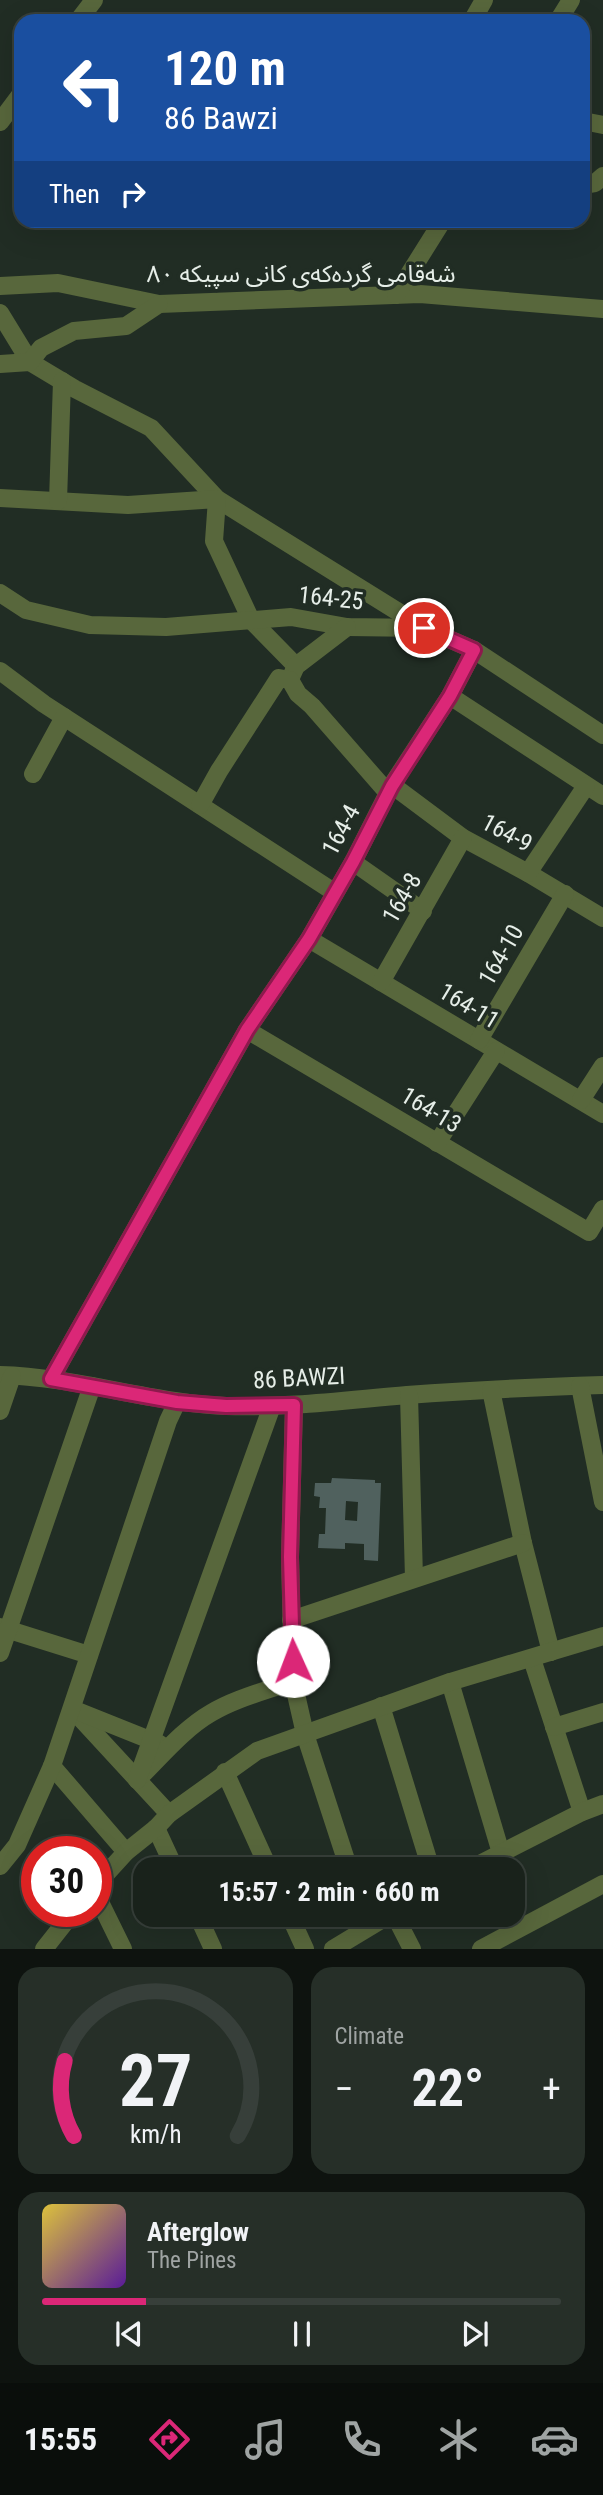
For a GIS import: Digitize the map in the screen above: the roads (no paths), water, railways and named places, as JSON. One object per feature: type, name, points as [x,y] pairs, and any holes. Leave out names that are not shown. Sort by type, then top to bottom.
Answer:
[{"type":"street","points":[[83,14],[94,0]]},
{"type":"street","points":[[0,122],[14,103]]},
{"type":"street","points":[[396,295],[438,228]]},
{"type":"street","name":"شەقامی گردەکەی کانی سپیکە ٨٠","points":[[0,286],[58,283],[159,304],[420,294],[603,309]]},
{"type":"street","points":[[0,364],[30,362],[41,348],[74,331],[126,326],[159,304]]},
{"type":"street","points":[[0,313],[30,362],[151,428],[217,499],[424,628]]},
{"type":"street","points":[[58,501],[62,381]]},
{"type":"street","points":[[0,498],[128,505],[217,499]]},
{"type":"street","name":"164-9","points":[[217,499],[214,541],[251,620],[293,673],[298,694],[390,789],[463,838],[603,918]]},
{"type":"street","name":"164-25","points":[[0,593],[26,610],[90,625],[166,627],[291,617],[347,627],[424,628],[474,650],[603,736]]},
{"type":"street","points":[[200,805],[279,678],[293,673],[347,627]]},
{"type":"street","name":"164-4","points":[[51,1379],[247,1030],[309,939],[353,862],[390,789],[450,696],[474,650]]},
{"type":"street","points":[[0,671],[64,717],[334,892]]},
{"type":"street","points":[[450,696],[603,796]]},
{"type":"street","points":[[33,774],[64,717]]},
{"type":"street","points":[[528,873],[586,786]]},
{"type":"street","name":"164-8","points":[[381,982],[463,838]]},
{"type":"street","points":[[353,862],[423,911]]},
{"type":"street","name":"164-10","points":[[479,1040],[565,894]]},
{"type":"street","name":"164-11","points":[[309,939],[603,1114]]},
{"type":"street","name":"164-13","points":[[247,1030],[589,1232],[603,1209]]},
{"type":"street","points":[[437,1143],[496,1051]]},
{"type":"street","points":[[581,1101],[603,1066]]},
{"type":"street","points":[[0,1411],[6,1376]]},
{"type":"street","name":"86 BAWZI","points":[[6,1376],[51,1379],[177,1402],[226,1406],[294,1405],[409,1395],[603,1385]]},
{"type":"street","points":[[580,1385],[603,1502]]},
{"type":"street","points":[[0,1653],[4,1628],[92,1386]]},
{"type":"street","points":[[491,1390],[523,1543],[551,1652]]},
{"type":"street","points":[[409,1395],[414,1578]]},
{"type":"street","points":[[0,1866],[18,1845],[52,1766],[168,1421],[177,1402]]},
{"type":"street","points":[[294,1405],[290,1557],[293,1681],[305,1734],[345,1857]]},
{"type":"street","points":[[136,1780],[272,1406]]},
{"type":"street","points":[[291,1620],[523,1543]]},
{"type":"street","points":[[4,1628],[89,1655]]},
{"type":"street","points":[[112,1868],[169,1814],[257,1751],[450,1682],[603,1636]]},
{"type":"street","points":[[532,1659],[582,1812]]},
{"type":"street","points":[[136,1780],[210,1713],[293,1681]]},
{"type":"street","points":[[450,1682],[501,1853]]},
{"type":"street","points":[[382,1706],[426,1857]]},
{"type":"street","points":[[72,1709],[169,1748]]},
{"type":"street","points":[[72,1709],[169,1814]]},
{"type":"street","points":[[554,1727],[603,1712]]},
{"type":"street","points":[[52,1766],[126,1853]]},
{"type":"street","points":[[225,1772],[264,1857]]},
{"type":"street","points":[[493,1857],[603,1804]]},
{"type":"street","points":[[156,1828],[169,1857]]},
{"type":"street","points":[[0,1839],[18,1845]]},
{"type":"street","points":[[481,1949],[603,1884]]},
{"type":"street","points":[[44,1949],[61,1927]]},
{"type":"street","points":[[112,1927],[123,1949]]},
{"type":"street","points":[[203,1927],[213,1949]]},
{"type":"street","points":[[295,1927],[305,1949]]},
{"type":"street","points":[[333,1949],[359,1927]]},
{"type":"street","points":[[399,1927],[412,1949]]}]
